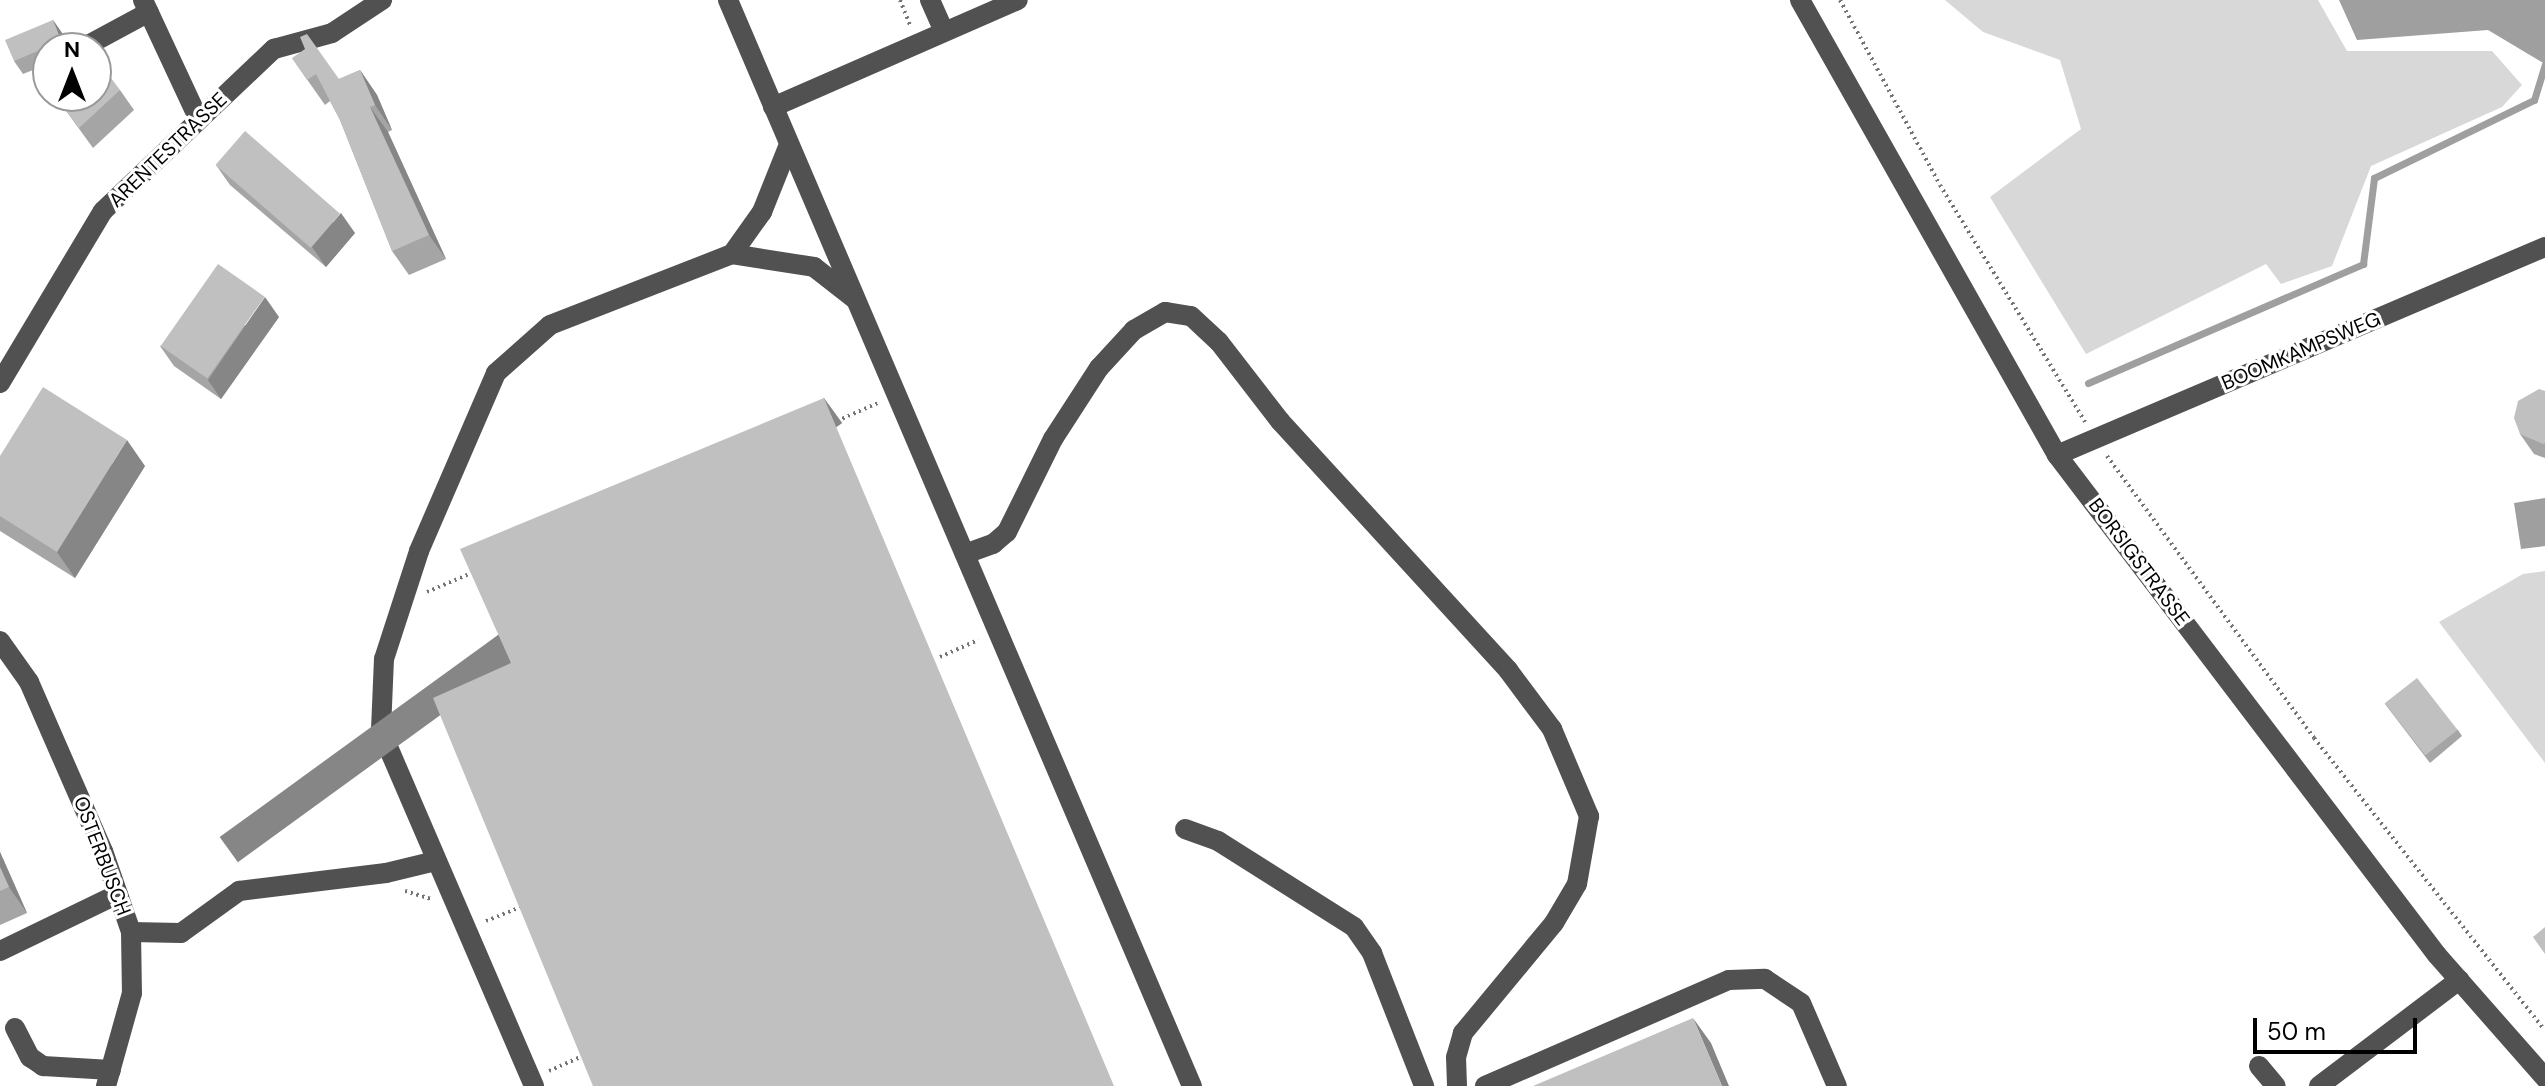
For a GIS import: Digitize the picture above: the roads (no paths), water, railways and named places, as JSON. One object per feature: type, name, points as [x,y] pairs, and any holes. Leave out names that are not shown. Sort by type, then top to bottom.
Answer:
[{"type":"street","points":[[728,0],[788,147],[857,300],[1192,1086]]},
{"type":"street","points":[[930,0],[944,31]]},
{"type":"street","points":[[773,107],[1018,0]]},
{"type":"street","name":"BORSIGSTRASSE","points":[[1800,0],[2057,455],[2459,980],[2545,1078]]},
{"type":"street","name":"ARENTESTRASSE","points":[[0,383],[103,211],[274,49],[332,33],[375,2]]},
{"type":"street","points":[[107,32],[146,6],[199,120]]},
{"type":"street","points":[[732,254],[762,212],[788,147]]},
{"type":"street","name":"BOOMKAMPSWEG","points":[[2057,455],[2545,247]]},
{"type":"street","points":[[532,1083],[381,730],[384,659],[403,602],[496,373],[550,325],[732,254],[814,267],[857,300]]},
{"type":"street","points":[[965,554],[993,544],[1007,532],[1053,439],[1099,368],[1134,330],[1165,312],[1191,316],[1219,342],[1280,421],[1508,670],[1552,729],[1589,816],[1577,884],[1554,923],[1463,1033],[1456,1057],[1457,1086]]},
{"type":"street","name":"OSTERBUSCH","points":[[0,641],[29,682],[131,932],[132,993],[108,1078]]},
{"type":"street","points":[[1185,829],[1218,841],[1354,927],[1372,953],[1424,1086]]},
{"type":"street","points":[[131,932],[181,933],[239,891],[386,873],[436,861]]},
{"type":"street","points":[[0,951],[118,894]]},
{"type":"street","points":[[1485,1086],[1729,980],[1765,979],[1801,1003],[1837,1086]]},
{"type":"street","points":[[2319,1086],[2459,980]]},
{"type":"street","points":[[15,1028],[30,1057],[43,1066],[108,1078]]},
{"type":"street","points":[[2259,1066],[2276,1086]]},
{"type":"waterway","points":[[2088,383],[2363,264],[2374,178],[2534,100],[2545,64]]}]
